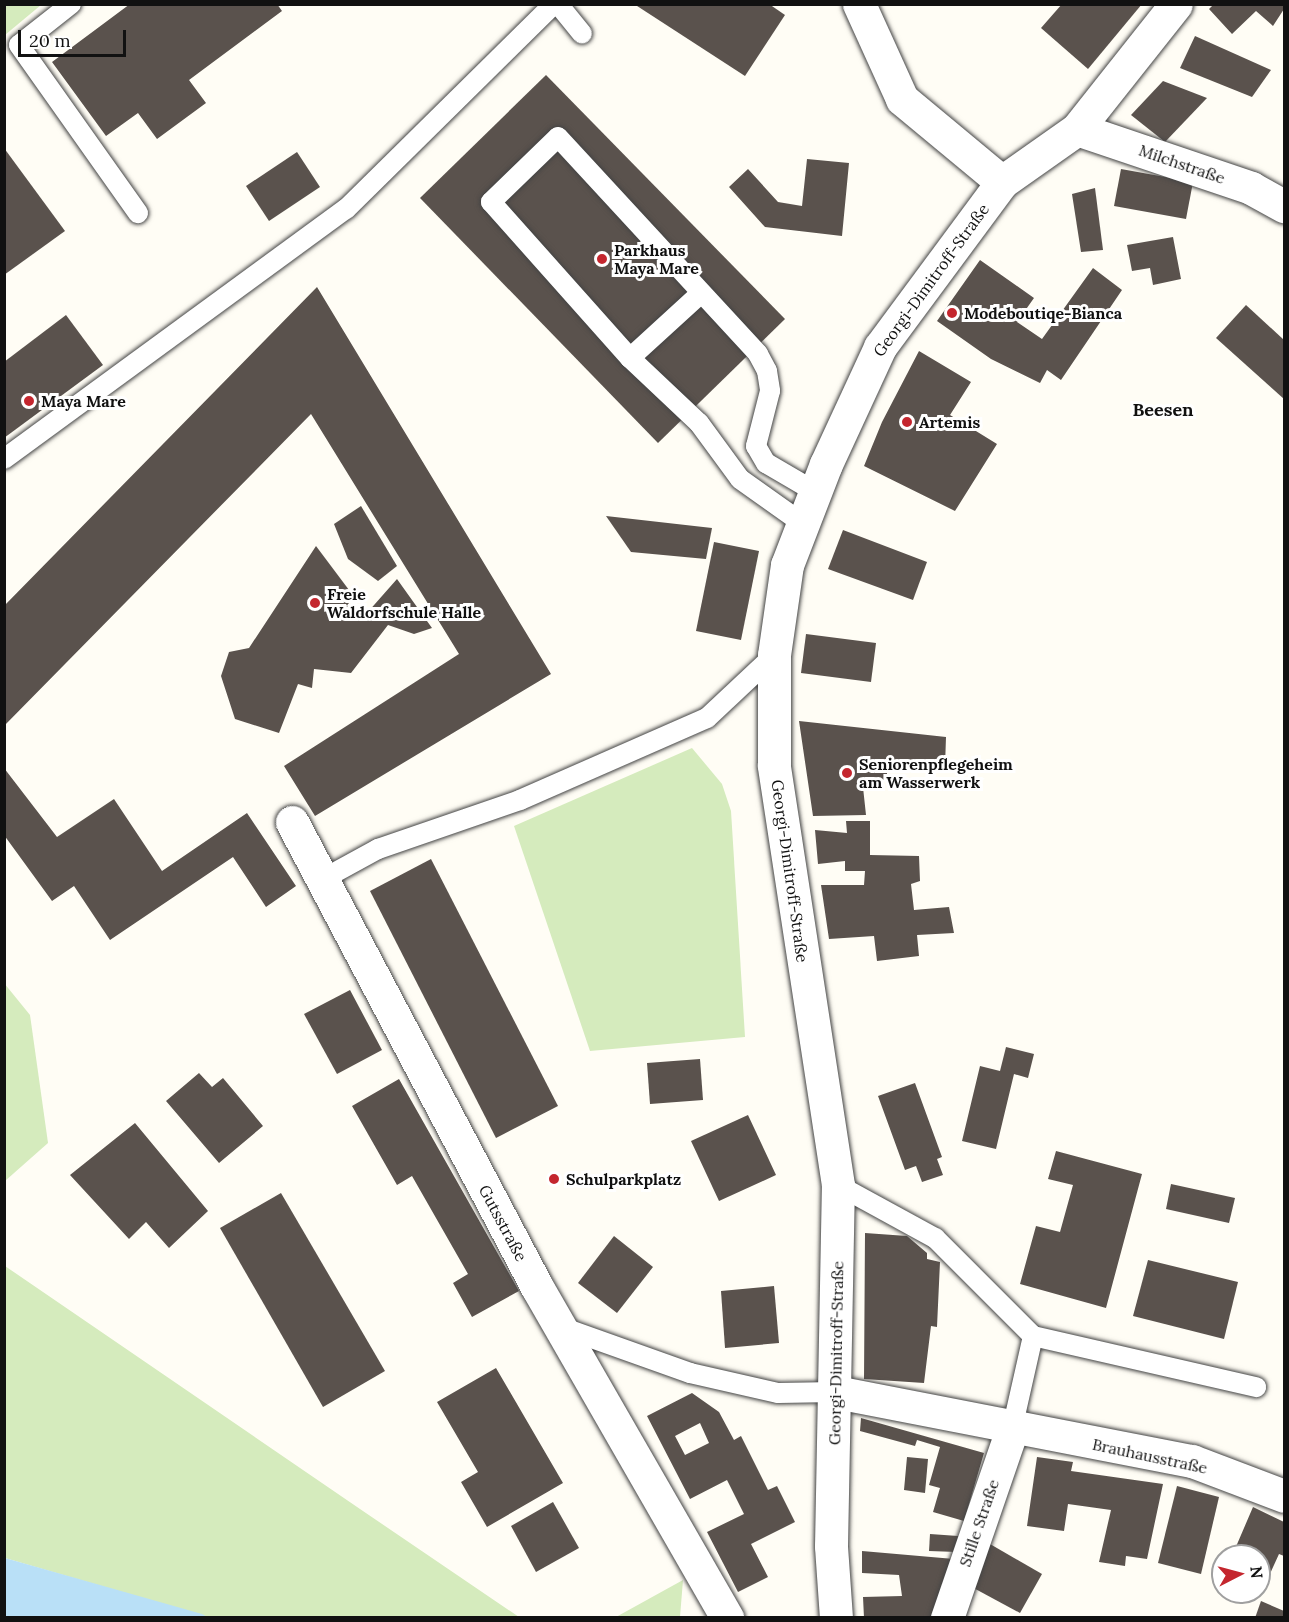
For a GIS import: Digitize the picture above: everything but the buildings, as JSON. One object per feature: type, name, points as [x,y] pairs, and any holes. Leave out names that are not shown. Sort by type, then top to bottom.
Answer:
[{"type":"street","points":[[859,4],[902,99],[1002,182]]},
{"type":"street","name":"Georgi-Dimitroff-Straße","points":[[836,1617],[831,1546],[836,1392],[838,1185],[774,765],[774,655],[787,565],[814,491],[880,347],[1002,182],[1077,129],[1176,4]]},
{"type":"street","name":"Milchstraße","points":[[1077,129],[1251,188],[1284,206]]},
{"type":"street","name":"Gutsstraße","points":[[292,822],[560,1327],[728,1617]]},
{"type":"street","name":"Brauhausstraße","points":[[836,1392],[1012,1429],[1192,1461],[1284,1496]]},
{"type":"street","name":"Stille Straße","points":[[947,1617],[1012,1429]]},
{"type":"lane","points":[[71,4],[19,45],[138,213]]},
{"type":"lane","points":[[4,459],[346,209],[556,4],[582,34]]},
{"type":"lane","points":[[802,523],[740,479],[699,423],[630,358],[491,202],[558,137],[700,294],[758,354],[767,371],[770,391],[756,446],[766,463],[814,491]]},
{"type":"lane","points":[[630,358],[700,294]]},
{"type":"lane","points":[[323,879],[378,849],[520,800],[706,718],[774,655]]},
{"type":"lane","points":[[838,1185],[935,1238],[1033,1336],[1256,1387]]},
{"type":"lane","points":[[560,1327],[690,1373],[778,1393],[836,1392]]},
{"type":"lane","points":[[1012,1429],[1033,1336]]},
{"type":"green space","points":[[5,4],[41,4],[41,5],[5,35]]},
{"type":"green space","points":[[692,748],[722,784],[731,811],[745,1037],[590,1051],[514,826]]},
{"type":"green space","points":[[4,983],[30,1015],[48,1143],[5,1181]]},
{"type":"green space","points":[[5,1266],[519,1617],[207,1617],[5,1558]]},
{"type":"green space","points":[[683,1580],[680,1617],[616,1617]]},
{"type":"water","points":[[5,1558],[202,1614],[207,1617],[5,1617]]},
{"type":"place","name":"Parkhaus Maya Mare","points":[[602,259]]},
{"type":"place","name":"Modeboutiqe-Bianca","points":[[952,313]]},
{"type":"place","name":"Maya Mare","points":[[29,401]]},
{"type":"place","name":"Artemis","points":[[907,422]]},
{"type":"place","name":"Freie Waldorfschule Halle","points":[[315,603]]},
{"type":"place","name":"Seniorenpflegeheim am Wasserwerk","points":[[847,773]]},
{"type":"place","name":"Schulparkplatz","points":[[554,1179]]},
{"type":"district","name":"Beesen","points":[[1163,410]]}]
